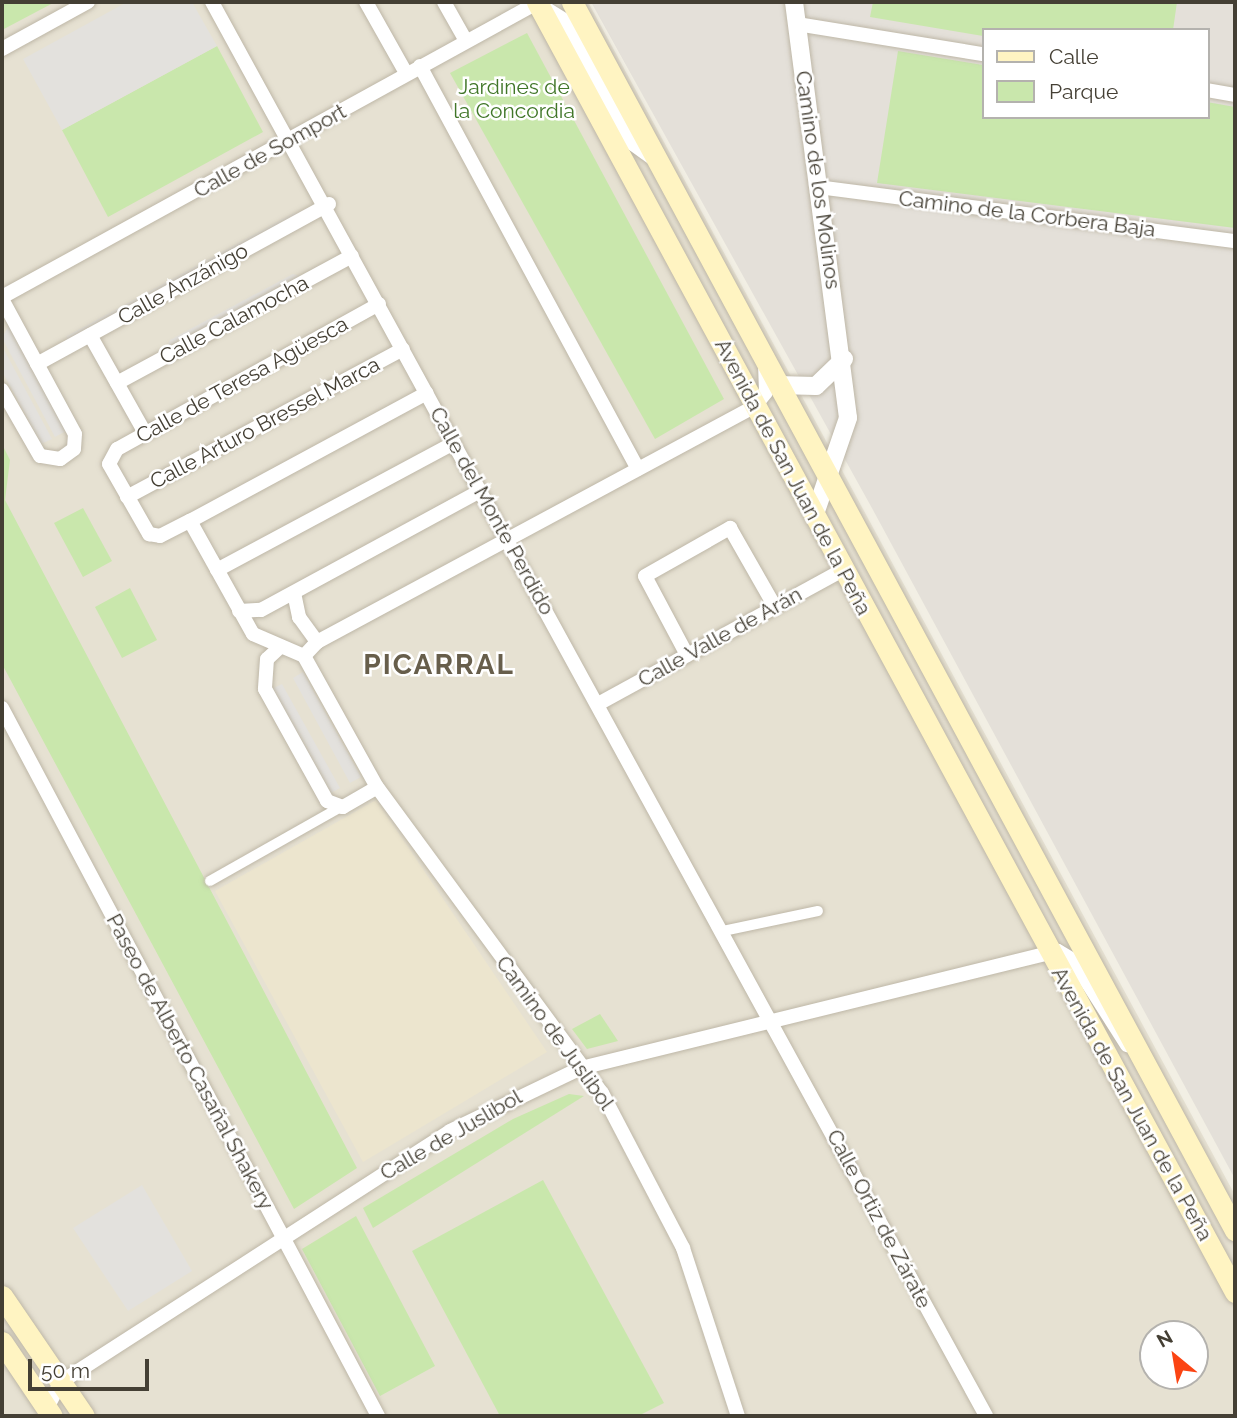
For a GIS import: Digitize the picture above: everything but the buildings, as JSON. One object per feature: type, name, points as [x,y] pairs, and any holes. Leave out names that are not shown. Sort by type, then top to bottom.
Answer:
[{"type":"main road","name":"Avenida de San Juan de la Peña","points":[[537,2],[1235,1292]]},
{"type":"main road","name":"Avenida de San Juan de la Peña","points":[[572,2],[776,386],[1235,1230]]},
{"type":"main road","points":[[2,1296],[84,1416]]},
{"type":"main road","points":[[2,1342],[50,1412]]},
{"type":"street","points":[[2,49],[88,2]]},
{"type":"street","name":"Calle del Monte Perdido","points":[[212,2],[289,143],[329,204],[352,256],[772,1021]]},
{"type":"street","points":[[366,2],[413,69],[638,469]]},
{"type":"street","points":[[444,2],[466,41]]},
{"type":"street","name":"Calle de Somport","points":[[2,298],[289,143],[413,69],[537,2]]},
{"type":"street","name":"Avenida de San Juan de la Peña","points":[[537,2],[566,22],[633,144],[660,164]]},
{"type":"street","name":"Camino de los Molinos","points":[[794,2],[844,359],[848,429],[826,477],[814,517]]},
{"type":"street","points":[[797,24],[982,54]]},
{"type":"street","points":[[1209,90],[1235,95]]},
{"type":"street","name":"Camino de la Corbera Baja","points":[[818,187],[1235,241]]},
{"type":"street","name":"Calle Anzánigo","points":[[37,364],[329,204]]},
{"type":"street","name":"Calle Calamocha","points":[[117,383],[352,256]]},
{"type":"street","points":[[2,298],[76,442],[68,454],[46,459],[23,430],[2,390]]},
{"type":"street","name":"Calle de Teresa Agüesca","points":[[127,497],[109,458],[145,433],[379,304]]},
{"type":"street","points":[[90,335],[145,433]]},
{"type":"street","name":"Calle Arturo Bressel Marca","points":[[127,497],[403,349]]},
{"type":"street","points":[[776,386],[816,386],[844,359]]},
{"type":"street","points":[[190,521],[257,638],[304,656],[317,642],[754,407],[766,392],[765,365]]},
{"type":"street","points":[[127,497],[152,536],[190,521],[427,393]]},
{"type":"street","points":[[216,570],[454,443]]},
{"type":"street","points":[[240,611],[255,613],[480,491]]},
{"type":"street","points":[[687,655],[645,576],[730,528],[775,607]]},
{"type":"street","name":"Calle Valle de Arán","points":[[598,704],[843,570]]},
{"type":"street","points":[[293,593],[299,617],[317,642]]},
{"type":"street","points":[[279,648],[267,659],[265,689],[327,801],[339,808]]},
{"type":"street","name":"Camino de Juslibol","points":[[304,656],[377,787],[581,1068],[602,1093],[683,1248],[738,1416]]},
{"type":"street","name":"Paseo de Alberto Casañal Shakery","points":[[2,708],[378,1416]]},
{"type":"street","points":[[210,881],[377,787]]},
{"type":"street","points":[[723,931],[818,911]]},
{"type":"street","name":"Avenida de San Juan de la Peña","points":[[1049,952],[1073,960],[1115,1030],[1154,1079]]},
{"type":"street","name":"Calle de Juslibol","points":[[61,1382],[479,1114],[581,1068],[1049,952]]},
{"type":"street","name":"Calle Ortiz de Zárate","points":[[772,1021],[986,1416]]},
{"type":"street","points":[[50,1412],[61,1382]]},
{"type":"shaded area","points":[[2,2],[588,2],[1235,1195],[1235,1416],[2,1416]]},
{"type":"shaded area","points":[[127,2],[192,2],[217,46],[62,130],[23,59]]},
{"type":"shaded area","points":[[591,2],[1235,2],[1235,1179],[873,510]]},
{"type":"shaded area","points":[[294,213],[299,215],[66,341],[67,336]]},
{"type":"shaded area","points":[[293,274],[300,276],[167,347],[170,340]]},
{"type":"shaded area","points":[[9,325],[66,431],[55,437],[2,338]]},
{"type":"shaded area","points":[[2,346],[52,439],[41,444],[2,371]]},
{"type":"shaded area","points":[[303,672],[361,777],[350,783],[293,678]]},
{"type":"shaded area","points":[[282,684],[340,788],[329,794],[271,689]]},
{"type":"shaded area","points":[[376,800],[547,1052],[363,1162],[215,891]]},
{"type":"shaded area","points":[[142,1185],[192,1271],[128,1311],[73,1228]]},
{"type":"green space","points":[[2,2],[55,2],[2,30]]},
{"type":"green space","points":[[873,2],[1177,2],[1173,28],[982,28],[982,36],[870,17]]},
{"type":"green space","name":"Jardines de la Concordia","points":[[527,33],[724,399],[655,439],[450,73]]},
{"type":"green space","points":[[217,46],[263,132],[108,217],[62,130]]},
{"type":"green space","points":[[898,51],[982,65],[982,119],[1209,119],[1209,102],[1235,107],[1235,228],[877,183]]},
{"type":"green space","points":[[2,444],[10,460],[5,500],[357,1168],[294,1209],[2,664]]},
{"type":"green space","points":[[83,508],[112,561],[83,577],[54,523]]},
{"type":"green space","points":[[130,588],[157,640],[122,658],[95,607]]},
{"type":"green space","points":[[600,1014],[618,1041],[587,1049],[572,1029]]},
{"type":"green space","points":[[569,1094],[584,1096],[373,1228],[363,1208],[513,1119]]},
{"type":"green space","points":[[543,1180],[664,1403],[638,1416],[500,1416],[412,1251]]},
{"type":"green space","points":[[356,1216],[435,1366],[380,1396],[302,1249]]},
{"type":"district","name":"PICARRAL","points":[[439,665]]}]
